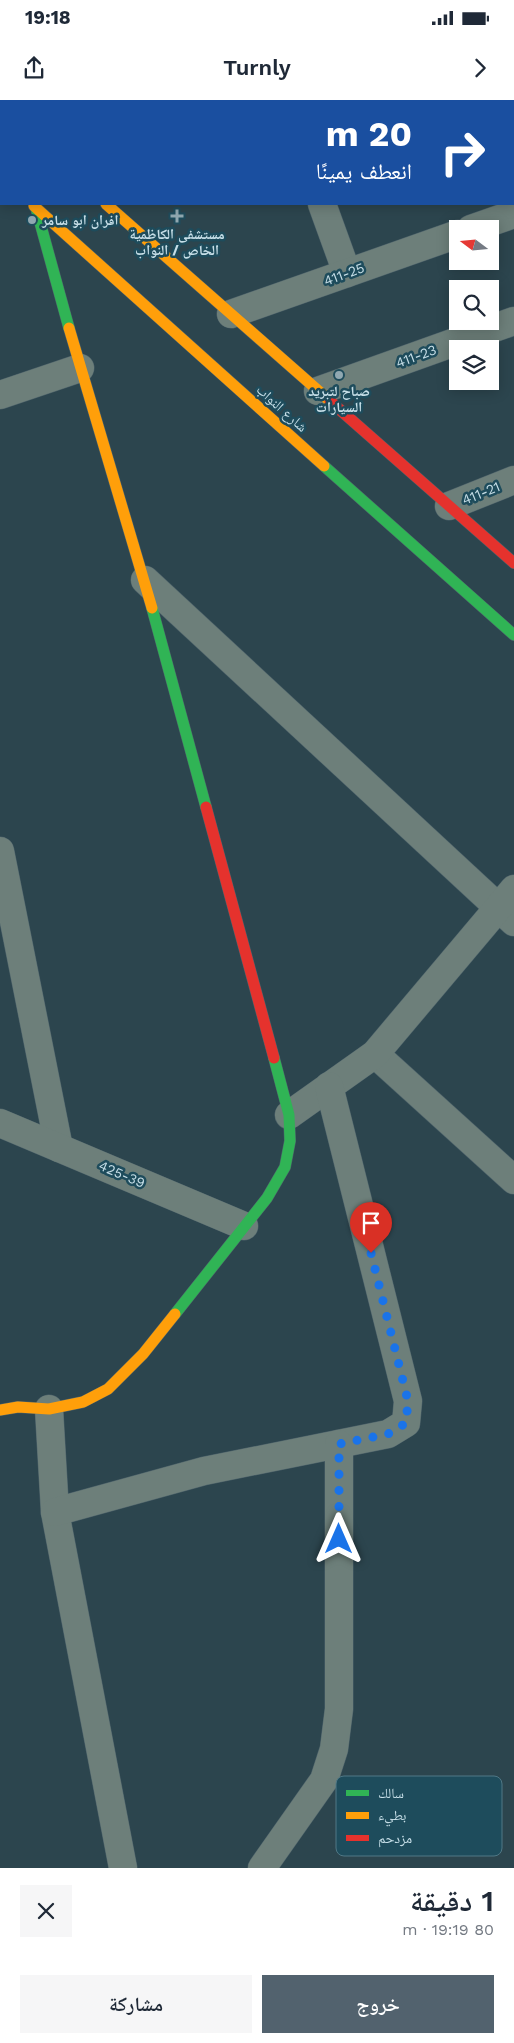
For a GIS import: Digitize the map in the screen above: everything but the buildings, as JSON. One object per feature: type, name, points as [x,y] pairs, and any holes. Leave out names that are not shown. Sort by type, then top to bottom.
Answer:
[{"type":"street","points":[[107,205],[514,563]]},
{"type":"street","points":[[322,205],[347,273]]},
{"type":"street","points":[[0,1410],[18,1407],[49,1408],[83,1402],[108,1389],[143,1354],[267,1198],[285,1168],[290,1141],[289,1115],[145,580],[80,368],[34,206]]},
{"type":"street","name":"شارع النواب","points":[[34,206],[514,635]]},
{"type":"street","points":[[497,220],[514,214]]},
{"type":"street","name":"411-25","points":[[231,314],[449,237]]},
{"type":"street","name":"411-23","points":[[318,391],[514,321]]},
{"type":"street","points":[[0,394],[80,368]]},
{"type":"street","name":"411-21","points":[[449,506],[514,480]]},
{"type":"street","points":[[145,580],[509,906],[375,1054],[289,1115]]},
{"type":"street","points":[[0,851],[59,1148]]},
{"type":"street","points":[[375,1054],[514,1180]]},
{"type":"street","points":[[55,1512],[204,1471],[388,1434],[406,1423],[408,1401],[329,1086]]},
{"type":"street","name":"425-39","points":[[0,1123],[244,1226]]},
{"type":"street","points":[[49,1408],[55,1512],[124,1868]]},
{"type":"street","points":[[262,1868],[324,1780],[334,1748],[339,1709],[339,1444]]},
{"type":"traffic: fast","points":[[36,208],[69,328]]},
{"type":"traffic: fast","points":[[324,466],[514,635]]},
{"type":"traffic: fast","points":[[152,608],[206,807]]},
{"type":"traffic: fast","points":[[175,1314],[267,1198],[285,1167],[290,1141],[289,1115],[274,1058]]},
{"type":"traffic: slow","points":[[107,205],[330,401]]},
{"type":"traffic: slow","points":[[34,206],[324,466]]},
{"type":"traffic: slow","points":[[69,328],[152,608]]},
{"type":"traffic: slow","points":[[0,1410],[18,1407],[49,1409],[83,1402],[108,1389],[143,1354],[175,1314]]},
{"type":"traffic: jam","points":[[330,401],[514,563]]},
{"type":"traffic: jam","points":[[206,807],[274,1058]]},
{"type":"place","name":"مستشفى الكاظمية الخاص / النواب","points":[[177,216]]},
{"type":"place","name":"افران ابو سامر","points":[[32,220]]},
{"type":"place","name":"صباح لتبريد السيارات","points":[[339,375]]},
{"type":"route","points":[[339,1539],[339,1444],[388,1434],[406,1423],[408,1401],[371,1253]]}]
